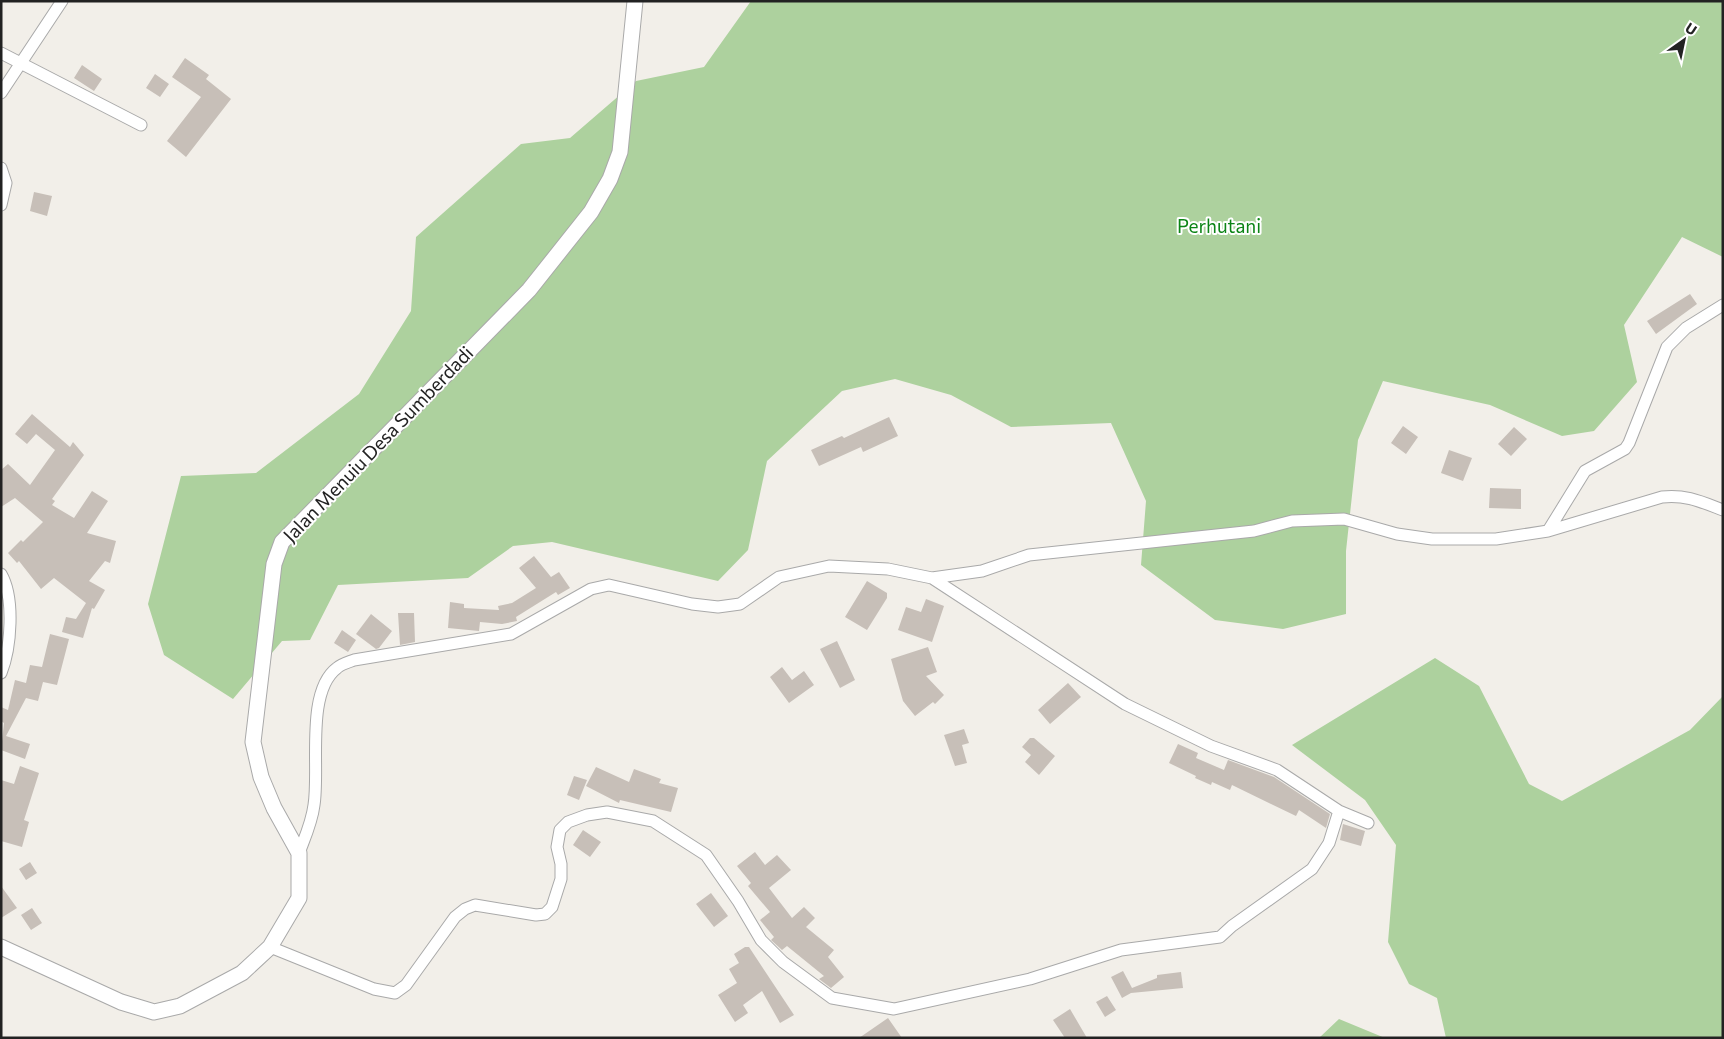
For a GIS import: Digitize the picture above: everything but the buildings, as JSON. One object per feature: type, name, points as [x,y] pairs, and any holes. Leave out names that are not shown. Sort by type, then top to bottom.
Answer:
[{"type":"street","points":[[1,93],[62,1]]},
{"type":"street","name":"Jalan Menuiu Desa Sumberdadi","points":[[1,947],[121,1002],[154,1012],[180,1006],[242,973],[270,947],[299,898],[299,853],[274,808],[261,777],[253,742],[274,564],[282,542],[529,290],[591,212],[610,179],[620,152],[635,1]]},
{"type":"street","points":[[1,53],[141,124]]},
{"type":"street","points":[[1,168],[6,183],[1,205]]},
{"type":"street","points":[[1548,531],[1585,471],[1625,449],[1629,444],[1667,347],[1686,328],[1723,305]]},
{"type":"street","points":[[299,853],[311,823],[315,804],[318,699],[327,680],[336,668],[354,660],[511,634],[592,589],[608,585],[692,604],[718,606],[740,604],[779,577],[829,566],[888,569],[932,578],[982,571],[1029,555],[1227,535],[1254,531],[1292,521],[1344,519],[1397,534],[1432,539],[1496,539],[1548,531],[1662,497],[1677,495],[1684,495],[1723,510]]},
{"type":"street","points":[[1,574],[10,616],[8,656],[1,673]]},
{"type":"street","points":[[932,578],[1125,704],[1211,746],[1277,770],[1339,811],[1368,823]]},
{"type":"street","points":[[270,947],[374,989],[395,993],[406,985],[455,917],[465,909],[475,905],[536,915],[545,914],[552,907],[561,879],[561,864],[557,847],[560,830],[568,822],[587,815],[608,812],[653,821],[706,855],[761,940],[783,962],[832,998],[894,1009],[1030,979],[1121,950],[1220,937],[1232,926],[1312,869],[1329,843],[1339,811]]},
{"type":"green space","name":"Perhutani","points":[[751,1],[1723,1],[1723,257],[1682,237],[1624,325],[1637,382],[1594,431],[1562,436],[1490,405],[1383,381],[1358,440],[1346,551],[1346,614],[1283,629],[1215,620],[1141,565],[1146,501],[1111,423],[1011,427],[951,395],[895,379],[842,391],[767,461],[748,550],[718,581],[552,542],[513,546],[468,578],[338,585],[310,640],[282,641],[233,699],[164,655],[148,604],[181,476],[256,473],[359,394],[411,311],[416,237],[521,144],[570,138],[636,81],[704,67]]},
{"type":"green space","points":[[1435,658],[1479,686],[1529,784],[1562,801],[1690,730],[1723,696],[1723,1038],[1446,1038],[1437,998],[1409,984],[1388,942],[1396,845],[1365,800],[1292,745]]},
{"type":"green space","points":[[1339,1019],[1385,1038],[1319,1038]]}]
